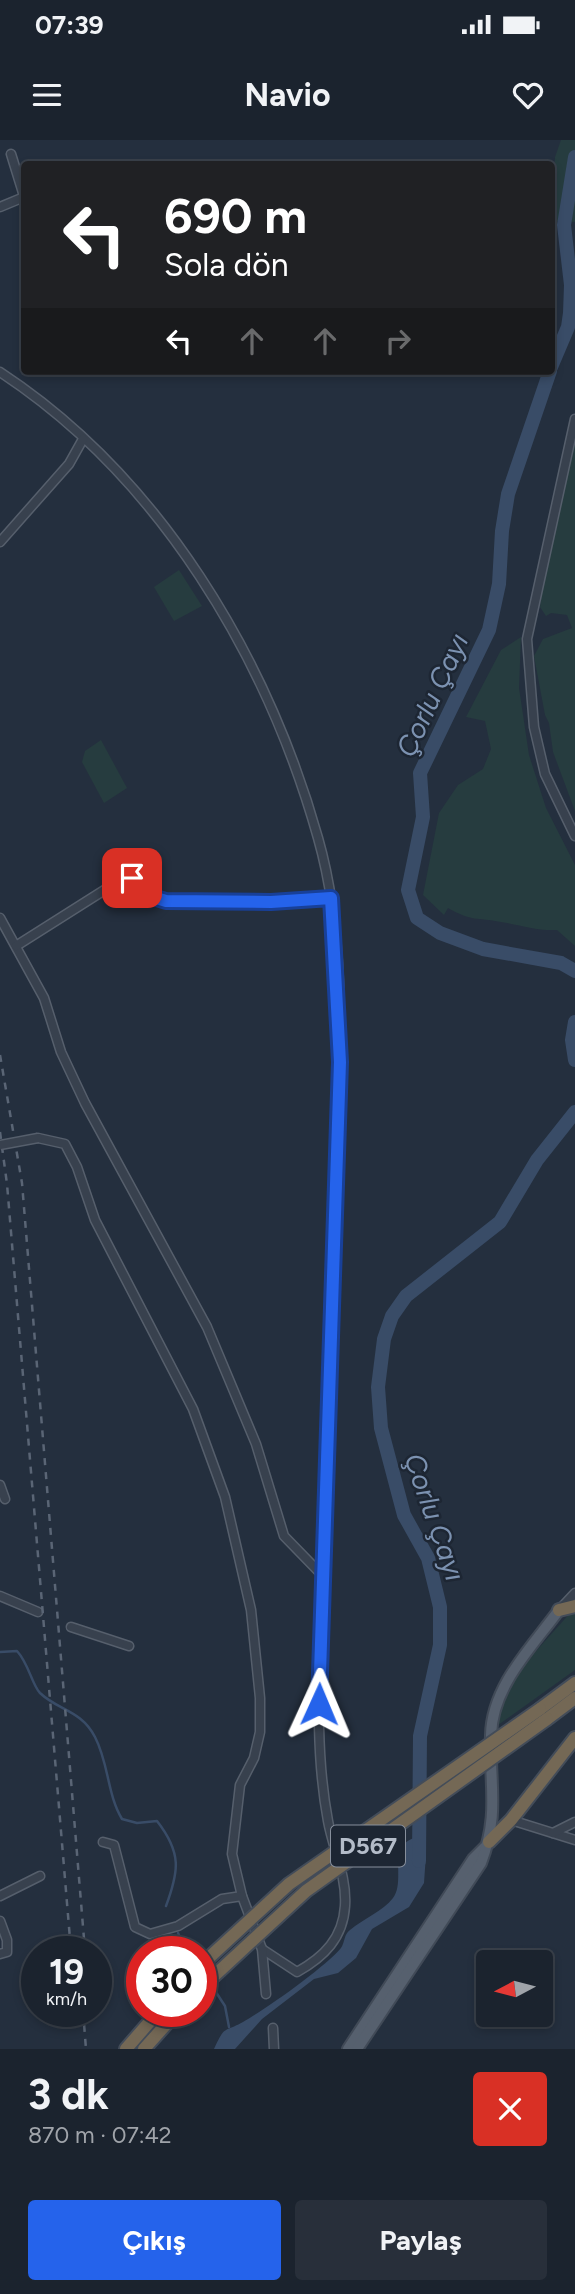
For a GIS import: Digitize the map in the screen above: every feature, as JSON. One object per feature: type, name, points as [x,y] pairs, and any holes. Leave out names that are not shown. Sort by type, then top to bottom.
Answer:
[{"type":"highway","points":[[559,1610],[575,1606]]},
{"type":"highway","name":"D567","points":[[217,1973],[306,1891],[544,1714],[575,1683]]},
{"type":"highway","name":"D567","points":[[217,1950],[289,1884],[544,1714],[575,1698]]},
{"type":"highway","points":[[489,1842],[511,1820],[575,1738]]},
{"type":"highway","points":[[126,2049],[149,2027]]},
{"type":"highway","points":[[144,2049],[155,2027]]},
{"type":"main road","points":[[357,2049],[481,1863],[489,1842],[495,1806],[490,1734],[499,1696],[508,1678],[559,1610]]},
{"type":"main road","points":[[348,2049],[473,1859],[489,1842]]},
{"type":"street","points":[[11,154],[21,186]]},
{"type":"street","points":[[0,207],[21,197]]},
{"type":"street","points":[[0,372],[83,439],[159,522],[212,594],[258,680],[293,758],[320,842],[331,898],[340,1062],[319,1704],[328,1821],[344,1881],[345,1908],[337,1940],[318,1961],[297,1972],[262,1949]]},
{"type":"street","points":[[575,419],[527,639],[534,727],[545,774],[575,836]]},
{"type":"street","points":[[0,542],[69,464],[83,439]]},
{"type":"street","points":[[16,946],[125,877],[137,881],[153,897],[166,901],[271,902],[331,898]]},
{"type":"street","points":[[0,918],[44,998],[61,1052],[85,1103],[207,1327],[256,1444],[284,1536],[322,1575]]},
{"type":"street","points":[[0,1145],[38,1138],[65,1144],[77,1167],[95,1220],[193,1409],[225,1497],[251,1610],[260,1698],[260,1732],[254,1758],[240,1785],[232,1854],[242,1896],[262,1949],[267,1994]]},
{"type":"street","points":[[0,1485],[5,1499]]},
{"type":"street","points":[[559,1610],[575,1593]]},
{"type":"street","points":[[0,1596],[38,1612]]},
{"type":"street","points":[[71,1627],[129,1646]]},
{"type":"street","points":[[511,1820],[575,1840]]},
{"type":"street","points":[[553,1833],[575,1822]]},
{"type":"street","points":[[103,1842],[114,1845],[135,1927],[150,1934],[178,1926],[222,1899],[242,1896]]},
{"type":"street","points":[[0,1896],[40,1876]]},
{"type":"street","points":[[0,1921],[8,1940],[7,1952],[0,1954]]},
{"type":"street","points":[[273,2028],[274,2049]]},
{"type":"green space","points":[[561,140],[575,140],[575,222],[555,221],[555,157]]},
{"type":"green space","points":[[575,442],[575,811],[553,752],[534,656],[543,639],[572,628],[567,615],[551,613],[546,616],[540,607],[543,578]]},
{"type":"green space","points":[[179,570],[202,606],[174,621],[154,587]]},
{"type":"green space","points":[[521,637],[519,688],[529,755],[546,808],[575,865],[575,946],[557,930],[474,918],[448,908],[444,915],[423,895],[439,813],[458,785],[483,769],[491,749],[485,721],[466,717],[501,650]]},
{"type":"green space","points":[[101,740],[127,788],[104,803],[82,762],[85,751]]},
{"type":"green space","points":[[572,1611],[575,1611],[575,1670],[494,1728],[508,1682]]},
{"type":"water","points":[[414,1838],[426,1854],[424,1883],[409,1907],[372,1929],[356,1958],[338,1973],[314,1979],[262,2019],[235,2049],[214,2049],[225,2031],[253,2016],[309,1977],[341,1948],[348,1932],[389,1903],[397,1891],[401,1849],[406,1842]]},
{"type":"waterway","name":"Çorlu Çayı","points":[[555,358],[568,327],[570,313],[571,285],[564,225],[575,157]]},
{"type":"waterway","name":"Çorlu Çayı","points":[[549,375],[508,494],[502,531],[499,584],[489,630],[420,773],[423,817],[408,890],[417,918],[440,933],[483,949],[561,963],[575,971]]},
{"type":"waterway","name":"Çorlu Çayı","points":[[575,1022],[572,1040],[575,1060]]},
{"type":"waterway","name":"Çorlu Çayı","points":[[419,1861],[420,1736],[440,1645],[440,1607],[428,1558],[404,1515],[381,1428],[378,1387],[384,1339],[392,1316],[406,1296],[500,1222],[537,1160],[575,1112]]},
{"type":"waterway","points":[[0,1652],[17,1651],[40,1693],[76,1716],[89,1728],[100,1747],[113,1799],[122,1819],[137,1823],[157,1821],[165,1832],[176,1862],[174,1882],[166,1906]]},
{"type":"waterway","points":[[217,1994],[225,2006],[229,2027]]},
{"type":"railway","points":[[0,1055],[22,1183],[84,1936]]},
{"type":"railway","points":[[0,1132],[7,1184],[70,1936]]},
{"type":"railway","points":[[84,2027],[86,2049]]},
{"type":"route","points":[[132,878],[153,897],[166,901],[271,902],[331,898],[335,930],[340,1062],[319,1704]]}]
